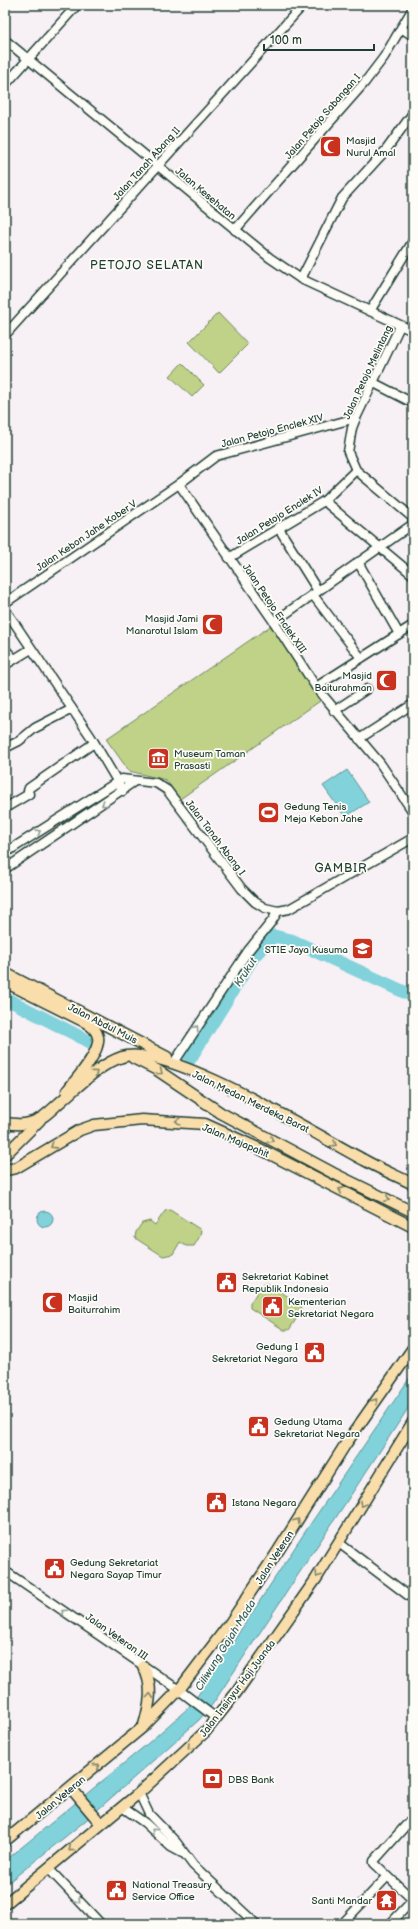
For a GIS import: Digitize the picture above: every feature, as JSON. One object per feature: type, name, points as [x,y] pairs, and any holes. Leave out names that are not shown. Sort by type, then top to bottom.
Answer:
[{"type":"main road","name":"Jalan Abdul Muis","points":[[5,973],[200,1074]]},
{"type":"main road","name":"Jalan Abdul Muis","points":[[5,982],[87,1023],[94,1028],[98,1036],[99,1042],[95,1053],[55,1107]]},
{"type":"main road","name":"Jalan Medan Merdeka Barat","points":[[5,1123],[29,1123],[43,1118],[110,1062],[125,1056],[142,1055],[158,1058],[200,1074],[303,1126],[365,1161],[413,1184]]},
{"type":"main road","points":[[125,1056],[146,1064],[221,1113],[266,1138],[333,1174],[413,1212]]},
{"type":"main road","points":[[5,1155],[43,1118]]},
{"type":"main road","name":"Jalan Majapahit","points":[[5,1170],[16,1168],[80,1130],[94,1125],[142,1120],[205,1124],[260,1149],[413,1227]]},
{"type":"main road","name":"Jalan Veteran","points":[[5,1841],[143,1727],[179,1690],[234,1616],[278,1551],[345,1445],[413,1348]]},
{"type":"main road","name":"Jalan Insinyur Haji Juanda","points":[[5,1904],[139,1793],[200,1738],[212,1715],[236,1693],[339,1543],[413,1422]]},
{"type":"main road","points":[[143,1666],[148,1677],[151,1693],[143,1727]]},
{"type":"main road","points":[[71,1788],[101,1824]]},
{"type":"street","points":[[5,85],[77,5]]},
{"type":"street","name":"Jalan Tanah Abang II","points":[[5,335],[303,5]]},
{"type":"street","name":"Jalan Petojo Sabangan I","points":[[236,230],[366,82],[384,57],[413,8]]},
{"type":"street","points":[[401,28],[413,36]]},
{"type":"street","name":"Jalan Kesehatan","points":[[5,40],[270,258],[301,279],[413,331]]},
{"type":"street","points":[[301,279],[342,198],[382,155],[413,113]]},
{"type":"street","points":[[370,311],[413,241]]},
{"type":"street","name":"Jalan Petojo Melintang","points":[[400,326],[356,418],[352,428],[348,452],[356,470],[413,518]]},
{"type":"street","points":[[374,383],[413,403]]},
{"type":"street","name":"Jalan Petojo Enclek XIV","points":[[179,484],[216,456],[356,418]]},
{"type":"street","name":"Jalan Petojo Enclek IV","points":[[229,558],[278,527],[324,501],[356,470]]},
{"type":"street","name":"Jalan Petojo Enclek XIII","points":[[179,484],[274,622],[316,687],[380,763],[413,812]]},
{"type":"street","name":"Jalan Kebon Jahe Kober V","points":[[5,603],[179,484]]},
{"type":"street","points":[[324,501],[413,575]]},
{"type":"street","points":[[274,622],[413,524]]},
{"type":"street","points":[[278,527],[316,593],[361,658]]},
{"type":"street","points":[[358,562],[399,634]]},
{"type":"street","points":[[5,609],[120,780],[125,790]]},
{"type":"street","points":[[316,687],[413,625]]},
{"type":"street","points":[[5,649],[14,659]]},
{"type":"street","points":[[5,665],[31,649]]},
{"type":"street","points":[[334,710],[367,689]]},
{"type":"street","points":[[359,739],[413,704]]},
{"type":"street","points":[[5,748],[21,740],[35,728],[72,709]]},
{"type":"street","points":[[5,808],[29,794],[29,788],[92,740]]},
{"type":"street","points":[[6,850],[120,780]]},
{"type":"street","name":"Jalan Tanah Abang I","points":[[120,780],[156,783],[163,786],[179,804],[242,889],[255,902],[265,908],[278,911]]},
{"type":"street","points":[[5,869],[135,782]]},
{"type":"street","points":[[175,1061],[248,951],[278,911],[289,909],[413,838]]},
{"type":"street","points":[[339,1543],[413,1598]]},
{"type":"street","name":"Jalan Veteran III","points":[[5,1571],[179,1690],[212,1715]]},
{"type":"street","points":[[139,1793],[149,1814],[176,1842],[185,1855],[256,1924]]},
{"type":"street","points":[[122,1807],[145,1823],[171,1847],[185,1855]]},
{"type":"street","points":[[390,1924],[413,1900],[377,1867],[374,1860],[408,1823],[413,1824]]},
{"type":"street","points":[[48,1868],[101,1924]]},
{"type":"street","points":[[342,1924],[387,1877]]},
{"type":"green space","points":[[218,313],[248,344],[219,373],[189,342]]},
{"type":"green space","points":[[182,363],[204,385],[192,397],[170,376]]},
{"type":"green space","name":"Museum Taman Prasasti","points":[[272,625],[320,701],[180,799],[166,780],[129,771],[106,739]]},
{"type":"green space","points":[[170,1210],[201,1230],[200,1236],[194,1246],[186,1246],[180,1242],[173,1254],[163,1256],[135,1238],[136,1232],[142,1223],[150,1221],[155,1225],[165,1211]]},
{"type":"green space","points":[[267,1283],[301,1305],[302,1310],[289,1330],[284,1330],[250,1308],[250,1303],[263,1284]]},
{"type":"water","points":[[347,770],[369,802],[345,817],[323,786]]},
{"type":"water","points":[[45,1211],[51,1213],[53,1219],[51,1225],[45,1227],[39,1225],[37,1219],[39,1213]]},
{"type":"water","points":[[413,1373],[413,1401],[212,1705],[199,1720],[85,1821],[5,1885],[5,1861],[146,1745],[187,1709],[198,1695],[305,1532]]},
{"type":"waterway","name":"Krukut","points":[[190,1059],[254,956],[274,936],[291,940],[413,996]]},
{"type":"waterway","name":"Krukut","points":[[5,998],[92,1043]]},
{"type":"place","name":"Masjid Nurul Amal","points":[[330,146]]},
{"type":"place","name":"Masjid Jami Manarotul Islam","points":[[213,624]]},
{"type":"place","name":"Masjid Baiturahman","points":[[387,681]]},
{"type":"place","name":"Museum Taman Prasasti","points":[[158,759]]},
{"type":"place","name":"Gedung Tenis Meja Kebon Jahe","points":[[269,812]]},
{"type":"place","name":"STIE Jaya Kusuma","points":[[363,949]]},
{"type":"place","name":"Sekretariat Kabinet Republik Indonesia","points":[[226,1282]]},
{"type":"place","name":"Masjid Baiturrahim","points":[[52,1303]]},
{"type":"place","name":"Kementerian Sekretariat Negara","points":[[273,1307]]},
{"type":"place","name":"Gedung I Sekretariat Negara","points":[[314,1352]]},
{"type":"place","name":"Gedung Utama Sekretariat Negara","points":[[259,1427]]},
{"type":"place","name":"Istana Negara","points":[[216,1502]]},
{"type":"place","name":"Gedung Sekretariat Negara Sayap Timur","points":[[54,1568]]},
{"type":"place","name":"DBS Bank","points":[[212,1779]]},
{"type":"place","name":"National Treasury Service Office","points":[[117,1890]]},
{"type":"place","name":"Santi Mandar","points":[[387,1900]]},
{"type":"district","name":"PETOJO SELATAN","points":[[147,265]]},
{"type":"district","name":"GAMBIR","points":[[341,868]]},
{"type":"water label","name":"Ciliwung Gajah Mada","points":[[225,1645]]}]
